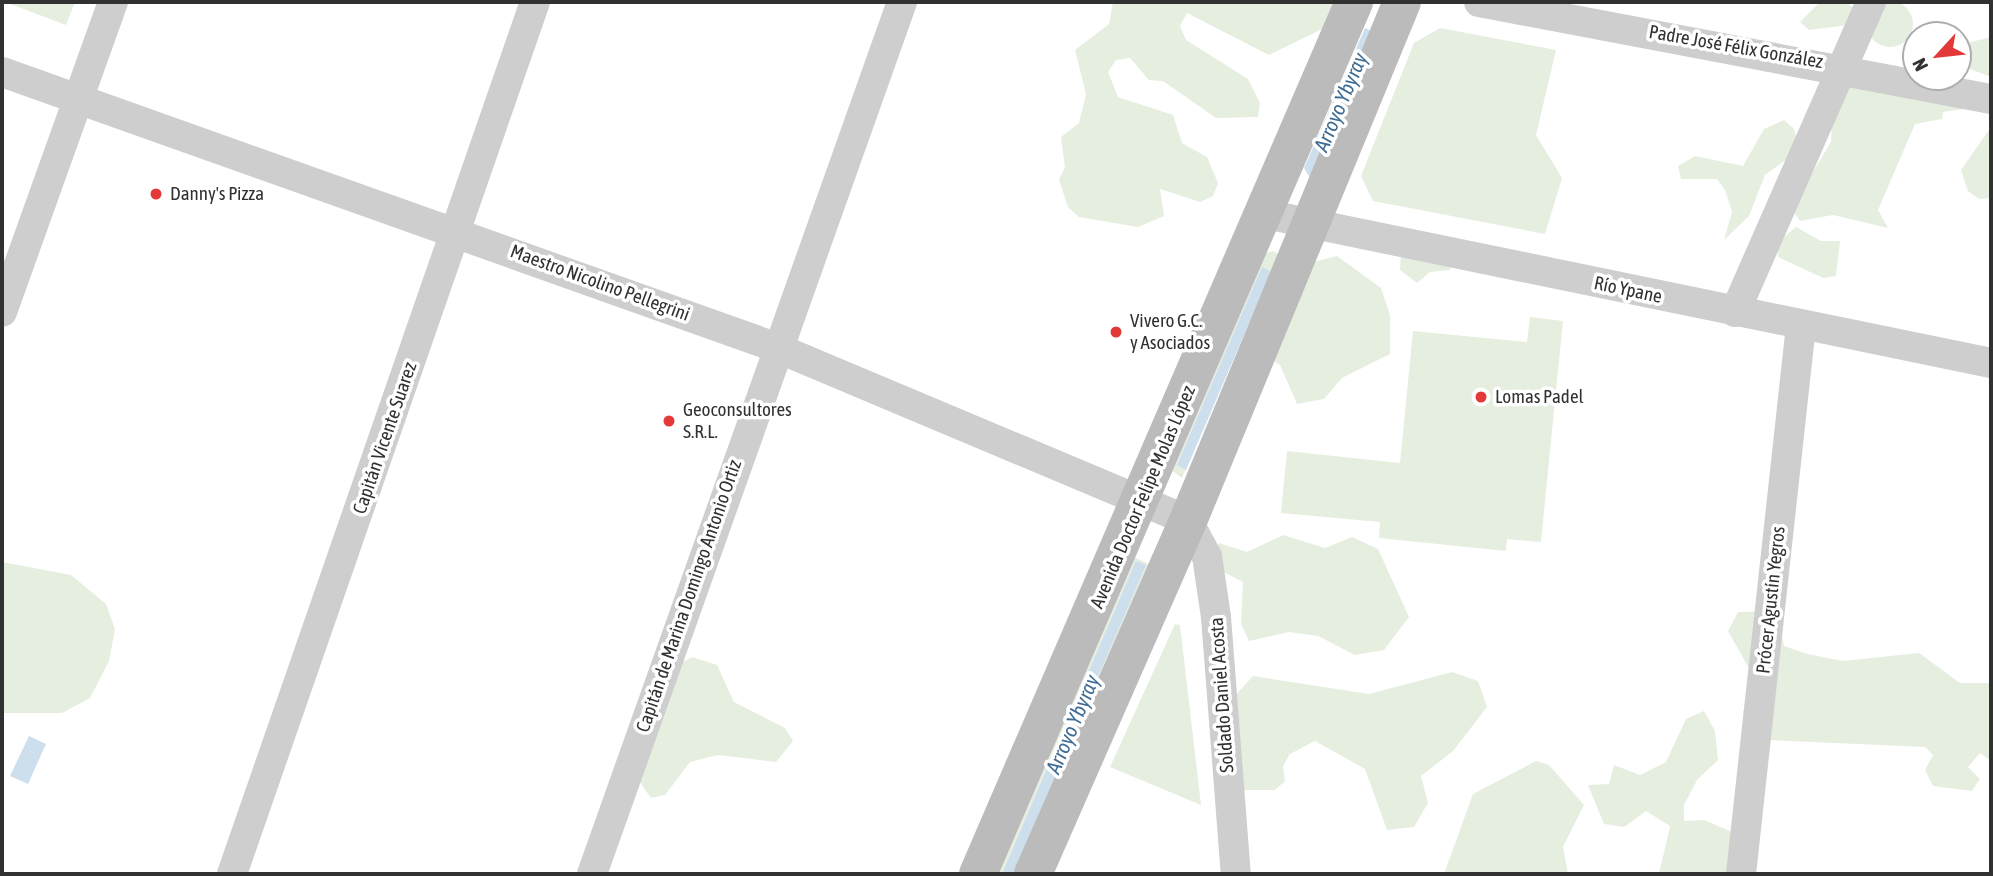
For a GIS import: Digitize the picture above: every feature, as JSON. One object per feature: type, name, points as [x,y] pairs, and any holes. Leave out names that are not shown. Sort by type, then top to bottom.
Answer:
[{"type":"main road","name":"Avenida Doctor Felipe Molas López","points":[[978,874],[1265,214],[1354,2]]},
{"type":"main road","points":[[1033,874],[1188,521],[1402,2]]},
{"type":"street","points":[[2,312],[113,2]]},
{"type":"street","name":"Capitán Vicente Suarez","points":[[232,874],[535,2]]},
{"type":"street","name":"Capitán de Marina Domingo Antonio Ortiz","points":[[592,874],[775,347],[902,2]]},
{"type":"street","name":"Padre José Félix González","points":[[1479,2],[1839,66],[1991,99]]},
{"type":"street","points":[[1735,312],[1839,66],[1871,2]]},
{"type":"street","name":"Maestro Nicolino Pellegrini","points":[[2,72],[78,101],[457,231],[775,347],[1188,521]]},
{"type":"street","name":"Río Ypane","points":[[1265,214],[1991,363]]},
{"type":"street","name":"Prócer Agustín Yegros","points":[[1741,874],[1801,325]]},
{"type":"street","name":"Soldado Daniel Acosta","points":[[1188,521],[1207,556],[1216,617],[1236,874]]},
{"type":"shaded area","points":[[5,2],[75,2],[66,25]]},
{"type":"shaded area","points":[[1113,2],[1357,2],[1322,29],[1269,55],[1187,13],[1180,26],[1186,40],[1248,79],[1260,103],[1258,117],[1216,118],[1163,81],[1149,80],[1130,58],[1116,60],[1108,72],[1118,97],[1173,115],[1182,143],[1207,157],[1218,183],[1213,196],[1200,202],[1160,189],[1164,216],[1138,227],[1079,217],[1068,207],[1059,180],[1065,167],[1061,137],[1079,123],[1086,94],[1075,50],[1109,24]]},
{"type":"shaded area","points":[[1820,2],[1846,2],[1858,12],[1856,24],[1809,30],[1800,22]]},
{"type":"shaded area","points":[[1881,3],[1899,3],[1911,15],[1912,21],[1902,21],[1902,43],[1899,45],[1881,45],[1869,33],[1869,15]]},
{"type":"shaded area","points":[[1440,28],[1556,50],[1536,135],[1562,178],[1545,234],[1373,201],[1361,176],[1414,43]]},
{"type":"shaded area","points":[[1991,37],[1991,77],[1972,70],[1972,42]]},
{"type":"shaded area","points":[[1902,72],[1902,91],[1962,91],[1965,103],[1963,109],[1943,112],[1942,119],[1915,124],[1878,210],[1888,228],[1833,215],[1800,221],[1791,208],[1831,142],[1832,119],[1846,85]]},
{"type":"shaded area","points":[[1784,120],[1794,129],[1799,150],[1765,175],[1749,216],[1724,240],[1732,212],[1725,190],[1717,179],[1681,179],[1678,166],[1695,156],[1743,166],[1764,129]]},
{"type":"shaded area","points":[[1991,127],[1991,198],[1979,199],[1968,191],[1961,170]]},
{"type":"shaded area","points":[[1796,227],[1821,241],[1840,241],[1836,276],[1823,278],[1778,257],[1779,241]]},
{"type":"shaded area","points":[[1273,251],[1278,254],[1182,478],[1171,470],[1262,254]]},
{"type":"shaded area","points":[[1401,252],[1450,266],[1450,270],[1430,272],[1417,283],[1400,270]]},
{"type":"shaded area","points":[[1337,256],[1381,288],[1390,315],[1390,354],[1342,378],[1324,399],[1297,404],[1280,365],[1268,357],[1310,263]]},
{"type":"shaded area","name":"Lomas Padel","points":[[1530,317],[1563,321],[1541,542],[1507,539],[1506,551],[1379,538],[1380,522],[1281,513],[1287,451],[1400,463],[1413,331],[1527,342]]},
{"type":"shaded area","points":[[1283,535],[1325,548],[1352,537],[1378,549],[1409,617],[1384,650],[1355,655],[1318,636],[1289,632],[1249,641],[1241,624],[1243,582],[1218,569],[1213,556],[1219,543],[1247,552]]},
{"type":"shaded area","points":[[1134,557],[1149,564],[1018,874],[996,874]]},
{"type":"shaded area","points":[[2,562],[71,575],[106,604],[115,629],[109,661],[90,698],[62,713],[2,713]]},
{"type":"shaded area","points":[[1777,611],[1784,646],[1807,654],[1843,661],[1919,653],[1960,683],[1991,683],[1991,761],[1980,753],[1968,767],[1980,779],[1972,791],[1933,786],[1925,770],[1933,755],[1925,747],[1766,740],[1743,713],[1751,672],[1728,631],[1738,612]]},
{"type":"shaded area","points":[[1175,624],[1180,625],[1201,805],[1110,767]]},
{"type":"shaded area","points":[[692,657],[717,665],[734,702],[785,728],[793,741],[776,762],[718,755],[690,762],[665,795],[651,798],[634,774],[679,664]]},
{"type":"shaded area","points":[[1452,672],[1478,681],[1487,707],[1453,751],[1421,776],[1428,803],[1414,827],[1387,830],[1365,769],[1315,741],[1290,754],[1283,766],[1285,781],[1275,790],[1246,790],[1235,798],[1233,698],[1253,676],[1369,694]]},
{"type":"shaded area","points":[[1704,711],[1715,731],[1718,760],[1697,780],[1684,805],[1684,821],[1704,820],[1732,832],[1733,868],[1724,874],[1659,874],[1670,826],[1646,811],[1624,827],[1604,824],[1588,785],[1609,784],[1614,765],[1640,775],[1666,762],[1686,719]]},
{"type":"shaded area","points":[[1536,761],[1549,765],[1584,805],[1563,847],[1568,874],[1444,874],[1473,794]]},
{"type":"water","name":"Arroyo Ybyray","points":[[1365,28],[1374,32],[1310,178],[1304,168]]},
{"type":"water","points":[[1262,267],[1271,272],[1186,470],[1177,465]]},
{"type":"water","name":"Arroyo Ybyray","points":[[1136,561],[1146,565],[1013,874],[1002,874]]},
{"type":"water","points":[[29,736],[46,744],[28,784],[10,776]]},
{"type":"place","name":"Danny's Pizza","points":[[156,194]]},
{"type":"place","name":"Vivero G.C. y Asociados","points":[[1116,332]]},
{"type":"place","name":"Lomas Padel","points":[[1481,397]]},
{"type":"place","name":"Geoconsultores S.R.L.","points":[[669,421]]}]
